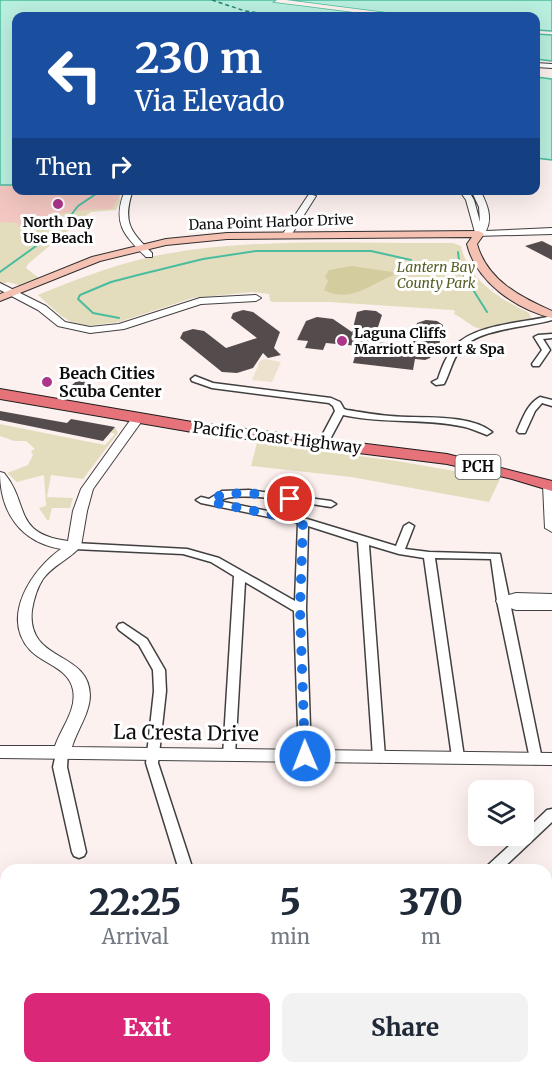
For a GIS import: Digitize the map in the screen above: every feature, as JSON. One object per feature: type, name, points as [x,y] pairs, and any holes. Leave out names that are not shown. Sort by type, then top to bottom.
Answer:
[{"type":"highway","name":"Pacific Coast Highway","points":[[0,394],[204,429],[451,461],[551,485]]},
{"type":"main road","name":"Dana Point Harbor Drive","points":[[0,298],[18,295],[145,251],[287,238],[479,234]]},
{"type":"main road","points":[[479,234],[472,244],[473,251],[483,269],[512,294],[550,313]]},
{"type":"main road","points":[[479,234],[489,260],[503,278],[536,299],[550,313]]},
{"type":"main road","points":[[512,294],[536,299]]},
{"type":"main road","name":"Dana Point Harbor Drive","points":[[0,306],[18,295]]},
{"type":"street","points":[[128,195],[121,217],[129,234],[145,251]]},
{"type":"street","points":[[468,195],[486,217],[484,229],[479,234]]},
{"type":"street","points":[[475,195],[475,201]]},
{"type":"street","points":[[287,238],[312,196]]},
{"type":"street","name":"Dana Point Harbor Drive","points":[[479,234],[552,231]]},
{"type":"street","name":"Dana Point Harbor Drive","points":[[479,234],[552,236]]},
{"type":"street","points":[[0,286],[42,308],[65,325],[93,330],[120,327],[200,301],[256,298]]},
{"type":"street","points":[[436,382],[441,382],[458,346],[468,338],[489,329],[535,324],[550,313]]},
{"type":"street","points":[[536,364],[546,350],[538,337],[552,336]]},
{"type":"street","points":[[195,379],[212,385],[331,401],[338,404],[340,411],[323,443]]},
{"type":"street","points":[[522,430],[531,410],[540,400],[552,404]]},
{"type":"street","points":[[340,411],[390,419],[423,419],[476,427],[487,432]]},
{"type":"street","points":[[79,852],[60,767],[64,742],[81,707],[81,687],[72,672],[48,657],[27,639],[22,619],[29,590],[47,564],[74,546],[80,511],[87,489],[138,418]]},
{"type":"street","points":[[0,476],[9,485],[15,513],[32,533],[51,544],[183,551],[215,560],[300,609]]},
{"type":"street","points":[[551,485],[552,528]]},
{"type":"street","points":[[331,504],[249,493],[222,494],[206,501],[303,521],[399,551],[429,555],[496,556],[503,601],[544,759]]},
{"type":"street","points":[[303,521],[300,609],[305,756]]},
{"type":"street","points":[[399,551],[409,526]]},
{"type":"street","points":[[363,540],[379,757]]},
{"type":"street","points":[[429,555],[458,757]]},
{"type":"street","points":[[229,754],[240,575]]},
{"type":"street","points":[[503,601],[516,598],[552,598]]},
{"type":"street","points":[[503,601],[516,605],[552,605]]},
{"type":"street","points":[[123,627],[143,642],[159,670],[160,691],[152,763],[184,864]]},
{"type":"street","name":"La Cresta Drive","points":[[0,752],[544,759]]},
{"type":"street","points":[[498,864],[552,814]]},
{"type":"green space","points":[[0,185],[12,185],[12,195],[120,195],[116,210],[91,212],[28,264],[26,268],[39,278],[21,286],[8,282],[0,285]]},
{"type":"green space","name":"Lantern Bay County Park","points":[[272,243],[453,243],[461,246],[465,258],[478,279],[496,294],[529,313],[531,318],[481,329],[454,314],[455,311],[452,310],[329,302],[274,302],[270,301],[269,294],[253,292],[193,298],[119,322],[86,326],[71,322],[60,315],[38,295],[132,261],[200,249]]},
{"type":"green space","points":[[0,424],[105,445],[115,434],[110,432],[115,427],[118,433],[83,479],[51,475],[47,497],[73,498],[70,508],[52,508],[49,520],[47,520],[39,508],[46,506],[44,475],[17,482],[7,473],[28,465],[33,455],[31,451],[35,449],[26,441],[14,441],[0,436]]},
{"type":"green space","points":[[257,443],[397,461],[500,479],[489,502],[351,477],[251,466]]},
{"type":"shaded area","points":[[0,0],[277,0],[274,2],[353,12],[12,12],[12,185],[0,185]]},
{"type":"shaded area","points":[[286,0],[552,0],[552,31],[540,30],[540,12],[380,12]]},
{"type":"shaded area","points":[[540,34],[552,35],[552,61],[540,60]]},
{"type":"shaded area","points":[[540,78],[552,79],[552,160],[540,158]]},
{"type":"shaded area","points":[[352,266],[392,272],[394,275],[351,294],[333,294],[324,290],[328,281],[325,277],[329,270]]},
{"type":"shaded area","points":[[265,359],[281,362],[272,382],[252,380],[260,361]]},
{"type":"sand","name":"North Day Use Beach","points":[[0,185],[12,185],[12,195],[120,195],[112,209],[66,213],[24,226],[19,226],[17,223],[0,222]]},
{"type":"pier","points":[[286,0],[380,12],[353,12],[274,2]]},
{"type":"building","points":[[542,241],[552,246],[552,260],[525,246]]},
{"type":"building","points":[[243,310],[253,312],[280,332],[274,348],[281,355],[268,358],[263,353],[253,368],[237,373],[222,372],[180,338],[183,332],[193,329],[204,331],[226,348],[257,338],[231,318],[233,313]]},
{"type":"building","points":[[376,311],[382,315],[373,342],[408,345],[413,343],[417,323],[426,320],[437,321],[443,325],[438,351],[432,351],[430,358],[425,360],[415,359],[413,370],[353,363],[358,346],[326,343],[323,350],[305,348],[308,341],[297,340],[306,321],[317,317],[333,319],[352,332],[357,312]]},
{"type":"building","points":[[87,372],[100,374],[83,392],[71,390],[76,385],[72,385]]},
{"type":"building","points":[[0,411],[67,423],[71,419],[115,427],[103,441],[0,420]]},
{"type":"waterway","points":[[0,272],[61,228],[78,206],[94,195]]},
{"type":"waterway","points":[[119,318],[93,313],[78,299],[80,295],[111,282],[138,275],[203,259],[256,251],[371,251],[411,260]]},
{"type":"waterway","points":[[458,252],[460,269],[487,312]]},
{"type":"ferry route","points":[[212,0],[252,12]]},
{"type":"place","name":"North Day Use Beach","points":[[58,204]]},
{"type":"place","name":"Laguna Cliffs Marriott Resort & Spa","points":[[342,341]]},
{"type":"place","name":"Beach Cities Scuba Center","points":[[47,382]]},
{"type":"route","points":[[290,499],[249,493],[222,494],[211,502],[303,521],[300,609],[305,756]]}]
